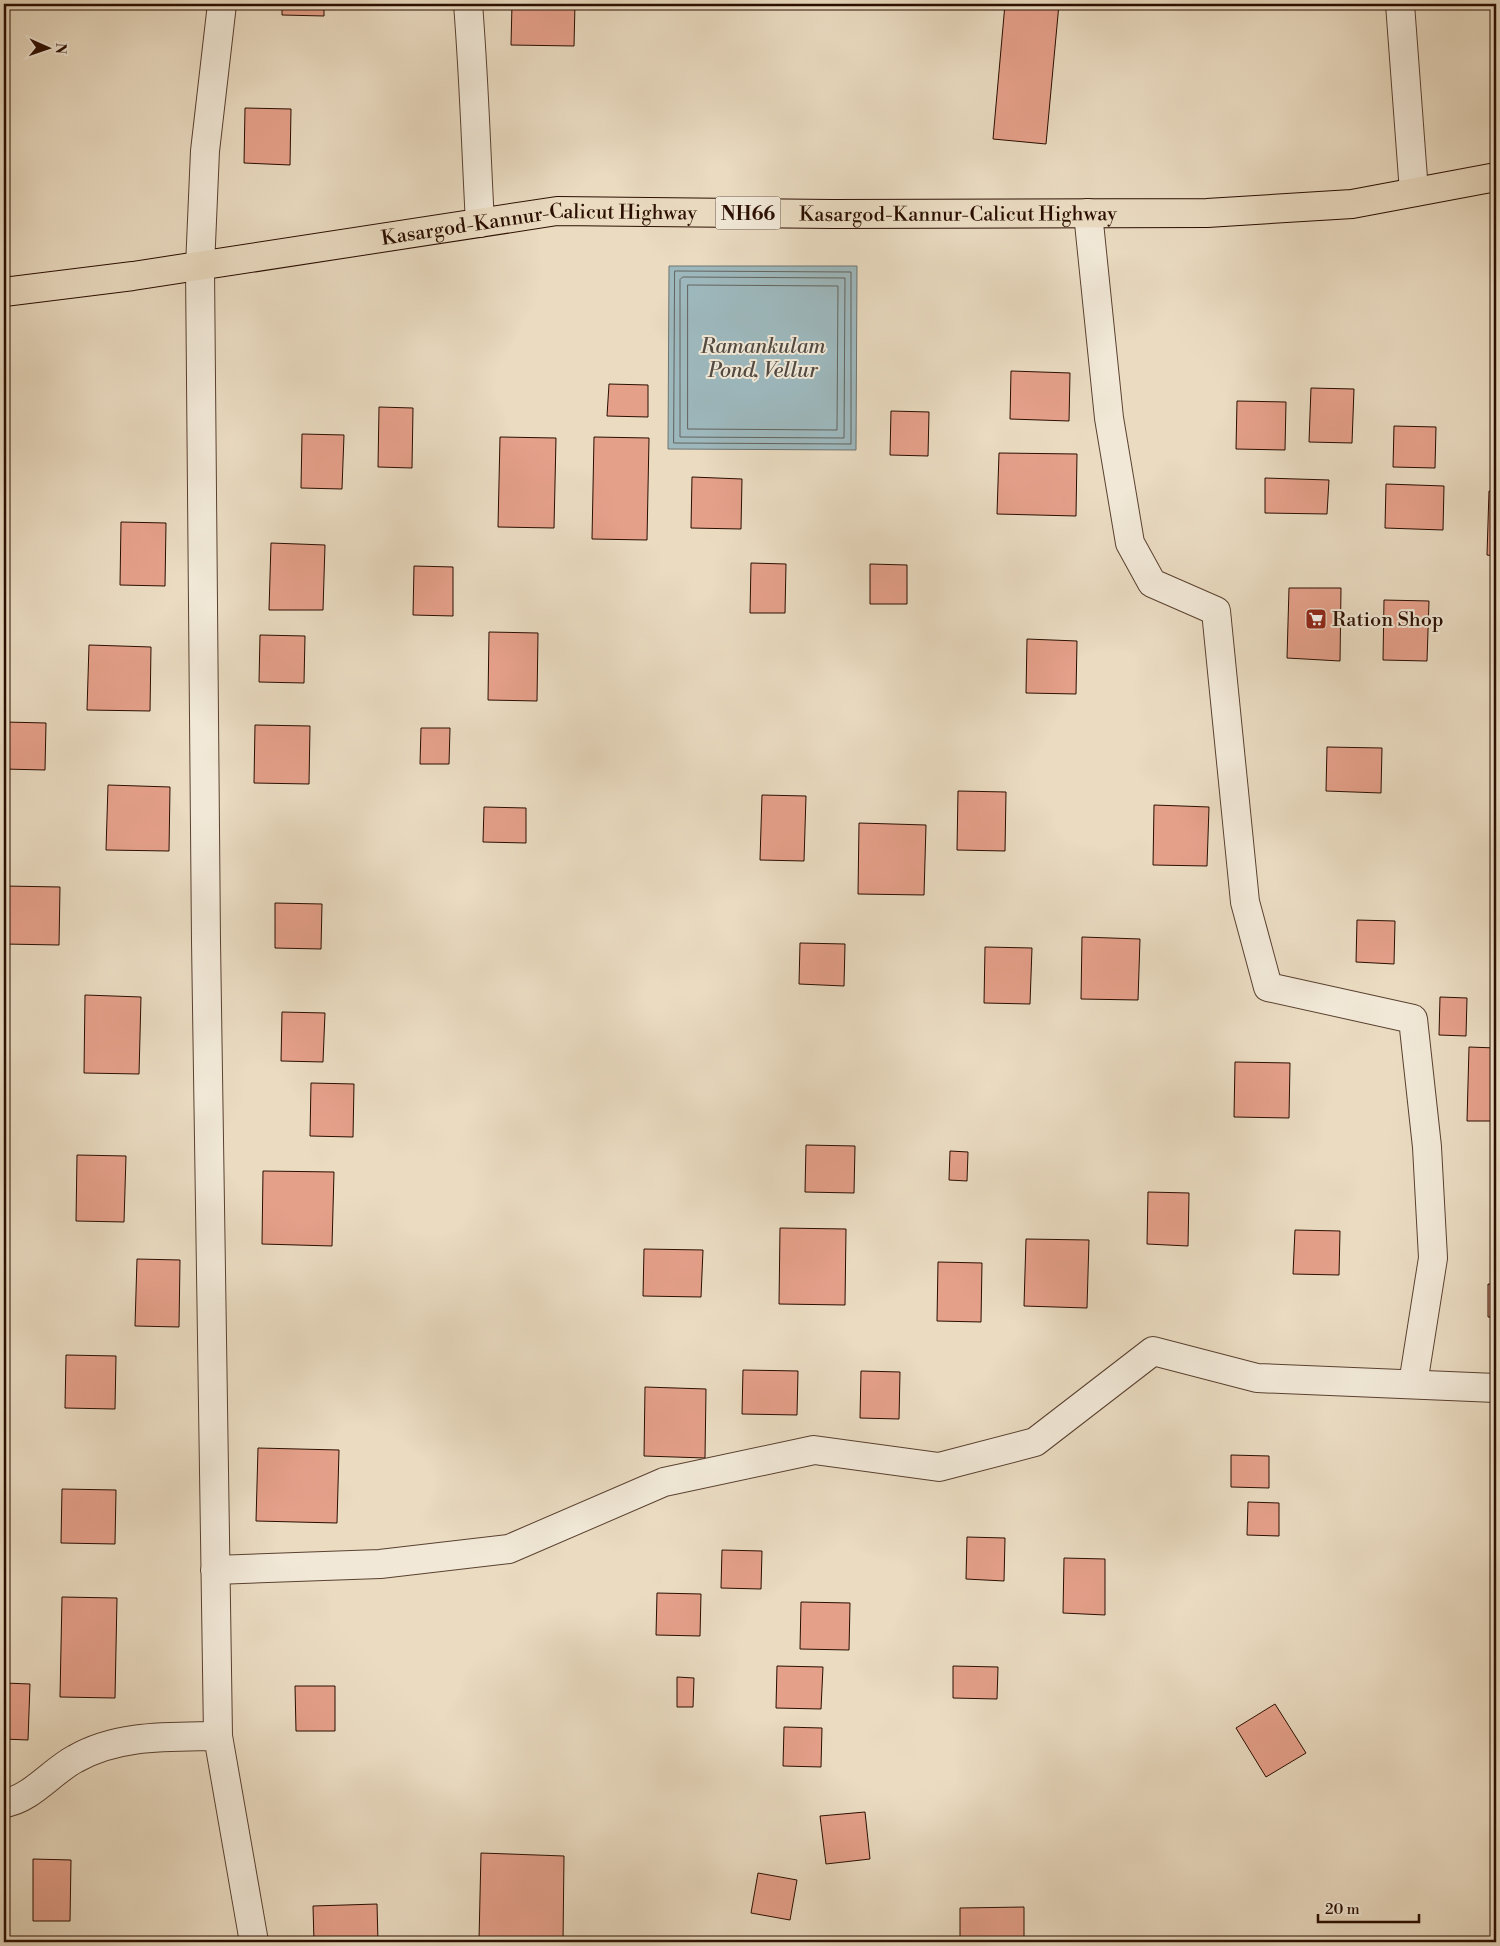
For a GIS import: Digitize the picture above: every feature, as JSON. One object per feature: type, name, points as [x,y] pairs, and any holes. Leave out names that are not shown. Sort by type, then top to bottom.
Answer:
[{"type":"highway","name":"Kasargod-Kannur-Calicut Highway","points":[[4,292],[200,266],[557,212],[833,214],[1207,213],[1352,204],[1496,177]]},
{"type":"street","points":[[222,4],[205,150],[200,266],[206,921],[215,1570],[218,1736],[254,1942]]},
{"type":"street","points":[[468,4],[474,70],[475,135],[480,223]]},
{"type":"street","points":[[1400,4],[1414,192]]},
{"type":"street","points":[[1088,214],[1109,418],[1130,543],[1152,583],[1216,611],[1245,902],[1268,988],[1413,1019],[1427,1147],[1432,1258],[1413,1384]]},
{"type":"street","points":[[215,1570],[380,1564],[509,1549],[664,1482],[814,1450],[940,1467],[1035,1442],[1153,1351],[1257,1378],[1496,1388]]},
{"type":"street","points":[[4,1804],[34,1790],[55,1772],[76,1758],[110,1744],[153,1737],[218,1736]]},
{"type":"water","name":"Ramankulam Pond, Vellur","points":[[669,266],[857,266],[856,450],[668,449]]},
{"type":"building","points":[[282,4],[324,4],[324,16],[282,15]]},
{"type":"building","points":[[512,4],[575,4],[574,46],[511,45]]},
{"type":"building","points":[[1005,4],[1059,4],[1046,144],[993,139]]},
{"type":"building","points":[[245,108],[291,109],[290,165],[244,163]]},
{"type":"building","points":[[1011,371],[1070,373],[1069,421],[1010,419]]},
{"type":"building","points":[[609,384],[648,385],[648,417],[607,416]]},
{"type":"building","points":[[1311,388],[1354,389],[1352,443],[1309,442]]},
{"type":"building","points":[[1237,401],[1286,402],[1285,450],[1236,449]]},
{"type":"building","points":[[379,407],[413,408],[412,468],[378,467]]},
{"type":"building","points":[[891,411],[929,412],[928,456],[890,455]]},
{"type":"building","points":[[1394,426],[1436,427],[1435,468],[1393,467]]},
{"type":"building","points":[[302,434],[344,435],[342,489],[301,488]]},
{"type":"building","points":[[500,437],[556,438],[554,528],[498,527]]},
{"type":"building","points":[[594,437],[649,438],[647,540],[592,539]]},
{"type":"building","points":[[999,453],[1077,454],[1076,516],[997,514]]},
{"type":"building","points":[[692,477],[742,479],[741,529],[691,528]]},
{"type":"building","points":[[1265,478],[1329,480],[1327,514],[1265,513]]},
{"type":"building","points":[[1386,484],[1444,486],[1443,530],[1385,528]]},
{"type":"building","points":[[1489,491],[1496,491],[1496,556],[1487,555]]},
{"type":"building","points":[[121,522],[166,523],[165,586],[120,585]]},
{"type":"building","points":[[271,543],[325,545],[323,610],[269,610]]},
{"type":"building","points":[[751,563],[786,564],[785,613],[750,613]]},
{"type":"building","points":[[870,564],[907,565],[907,604],[870,604]]},
{"type":"building","points":[[414,566],[453,567],[453,616],[413,615]]},
{"type":"building","points":[[1289,588],[1341,588],[1340,661],[1287,658]]},
{"type":"building","points":[[1384,600],[1429,601],[1427,661],[1383,660]]},
{"type":"building","points":[[489,632],[538,633],[537,701],[488,700]]},
{"type":"building","points":[[260,635],[305,636],[304,683],[259,682]]},
{"type":"building","points":[[1027,639],[1077,641],[1076,694],[1026,693]]},
{"type":"building","points":[[89,645],[151,647],[150,711],[87,710]]},
{"type":"building","points":[[5,722],[46,723],[45,770],[4,769]]},
{"type":"building","points":[[255,725],[310,726],[309,784],[254,783]]},
{"type":"building","points":[[421,728],[450,728],[449,764],[420,764]]},
{"type":"building","points":[[1327,747],[1382,748],[1381,793],[1326,791]]},
{"type":"building","points":[[108,785],[170,787],[169,851],[106,850]]},
{"type":"building","points":[[958,791],[1006,792],[1005,851],[957,850]]},
{"type":"building","points":[[762,795],[806,796],[804,861],[760,860]]},
{"type":"building","points":[[1154,805],[1209,807],[1207,866],[1153,865]]},
{"type":"building","points":[[484,807],[526,808],[526,843],[483,842]]},
{"type":"building","points":[[859,823],[926,825],[924,895],[858,894]]},
{"type":"building","points":[[4,886],[60,887],[59,945],[4,944]]},
{"type":"building","points":[[275,903],[322,904],[321,949],[275,948]]},
{"type":"building","points":[[1357,920],[1395,921],[1394,964],[1356,962]]},
{"type":"building","points":[[1082,937],[1140,939],[1138,1000],[1081,999]]},
{"type":"building","points":[[800,943],[845,944],[844,986],[799,984]]},
{"type":"building","points":[[985,947],[1032,948],[1030,1004],[984,1003]]},
{"type":"building","points":[[85,995],[141,997],[139,1074],[84,1073]]},
{"type":"building","points":[[1440,997],[1467,998],[1466,1036],[1439,1035]]},
{"type":"building","points":[[282,1012],[325,1013],[323,1062],[281,1061]]},
{"type":"building","points":[[1469,1047],[1496,1048],[1496,1121],[1467,1121]]},
{"type":"building","points":[[1235,1062],[1290,1063],[1289,1118],[1234,1117]]},
{"type":"building","points":[[311,1083],[354,1084],[353,1137],[310,1136]]},
{"type":"building","points":[[806,1145],[855,1146],[854,1193],[805,1192]]},
{"type":"building","points":[[950,1151],[968,1152],[967,1181],[949,1180]]},
{"type":"building","points":[[77,1155],[126,1156],[124,1222],[76,1221]]},
{"type":"building","points":[[263,1171],[334,1172],[332,1246],[262,1244]]},
{"type":"building","points":[[1148,1192],[1189,1193],[1188,1246],[1147,1244]]},
{"type":"building","points":[[780,1228],[846,1229],[845,1305],[779,1304]]},
{"type":"building","points":[[1295,1230],[1340,1231],[1339,1275],[1293,1274]]},
{"type":"building","points":[[1026,1239],[1089,1240],[1087,1308],[1024,1306]]},
{"type":"building","points":[[644,1249],[703,1250],[701,1297],[643,1296]]},
{"type":"building","points":[[137,1259],[180,1260],[179,1327],[135,1326]]},
{"type":"building","points":[[938,1262],[982,1263],[981,1322],[937,1321]]},
{"type":"building","points":[[1488,1284],[1496,1285],[1496,1317],[1488,1317]]},
{"type":"building","points":[[66,1355],[116,1356],[115,1409],[65,1408]]},
{"type":"building","points":[[743,1370],[798,1371],[797,1415],[742,1414]]},
{"type":"building","points":[[861,1371],[900,1372],[899,1419],[860,1418]]},
{"type":"building","points":[[645,1387],[706,1389],[705,1458],[644,1456]]},
{"type":"building","points":[[258,1448],[339,1450],[337,1523],[256,1521]]},
{"type":"building","points":[[1231,1455],[1269,1456],[1269,1488],[1231,1487]]},
{"type":"building","points":[[62,1489],[116,1490],[115,1544],[61,1543]]},
{"type":"building","points":[[1248,1502],[1279,1503],[1279,1536],[1247,1535]]},
{"type":"building","points":[[967,1537],[1005,1538],[1004,1581],[966,1579]]},
{"type":"building","points":[[722,1550],[762,1551],[761,1589],[721,1588]]},
{"type":"building","points":[[1064,1558],[1105,1559],[1105,1615],[1063,1613]]},
{"type":"building","points":[[657,1593],[701,1594],[700,1636],[656,1635]]},
{"type":"building","points":[[62,1597],[117,1598],[115,1698],[60,1697]]},
{"type":"building","points":[[801,1602],[850,1603],[849,1650],[800,1649]]},
{"type":"building","points":[[777,1666],[823,1667],[821,1709],[776,1708]]},
{"type":"building","points":[[953,1666],[998,1667],[997,1699],[953,1698]]},
{"type":"building","points":[[677,1677],[694,1678],[693,1707],[677,1707]]},
{"type":"building","points":[[4,1683],[30,1684],[28,1740],[4,1739]]},
{"type":"building","points":[[295,1686],[335,1686],[335,1731],[296,1731]]},
{"type":"building","points":[[1275,1704],[1306,1753],[1266,1777],[1236,1728]]},
{"type":"building","points":[[784,1727],[822,1728],[821,1767],[783,1766]]},
{"type":"building","points":[[865,1812],[870,1859],[826,1864],[820,1816]]},
{"type":"building","points":[[481,1853],[564,1856],[563,1942],[479,1940]]},
{"type":"building","points":[[33,1859],[71,1860],[70,1921],[33,1921]]},
{"type":"building","points":[[758,1873],[797,1880],[790,1920],[751,1913]]},
{"type":"building","points":[[377,1904],[378,1942],[314,1942],[313,1906]]},
{"type":"building","points":[[1024,1907],[1024,1942],[960,1942],[960,1908]]},
{"type":"place","name":"Ration Shop","points":[[1316,619]]}]
